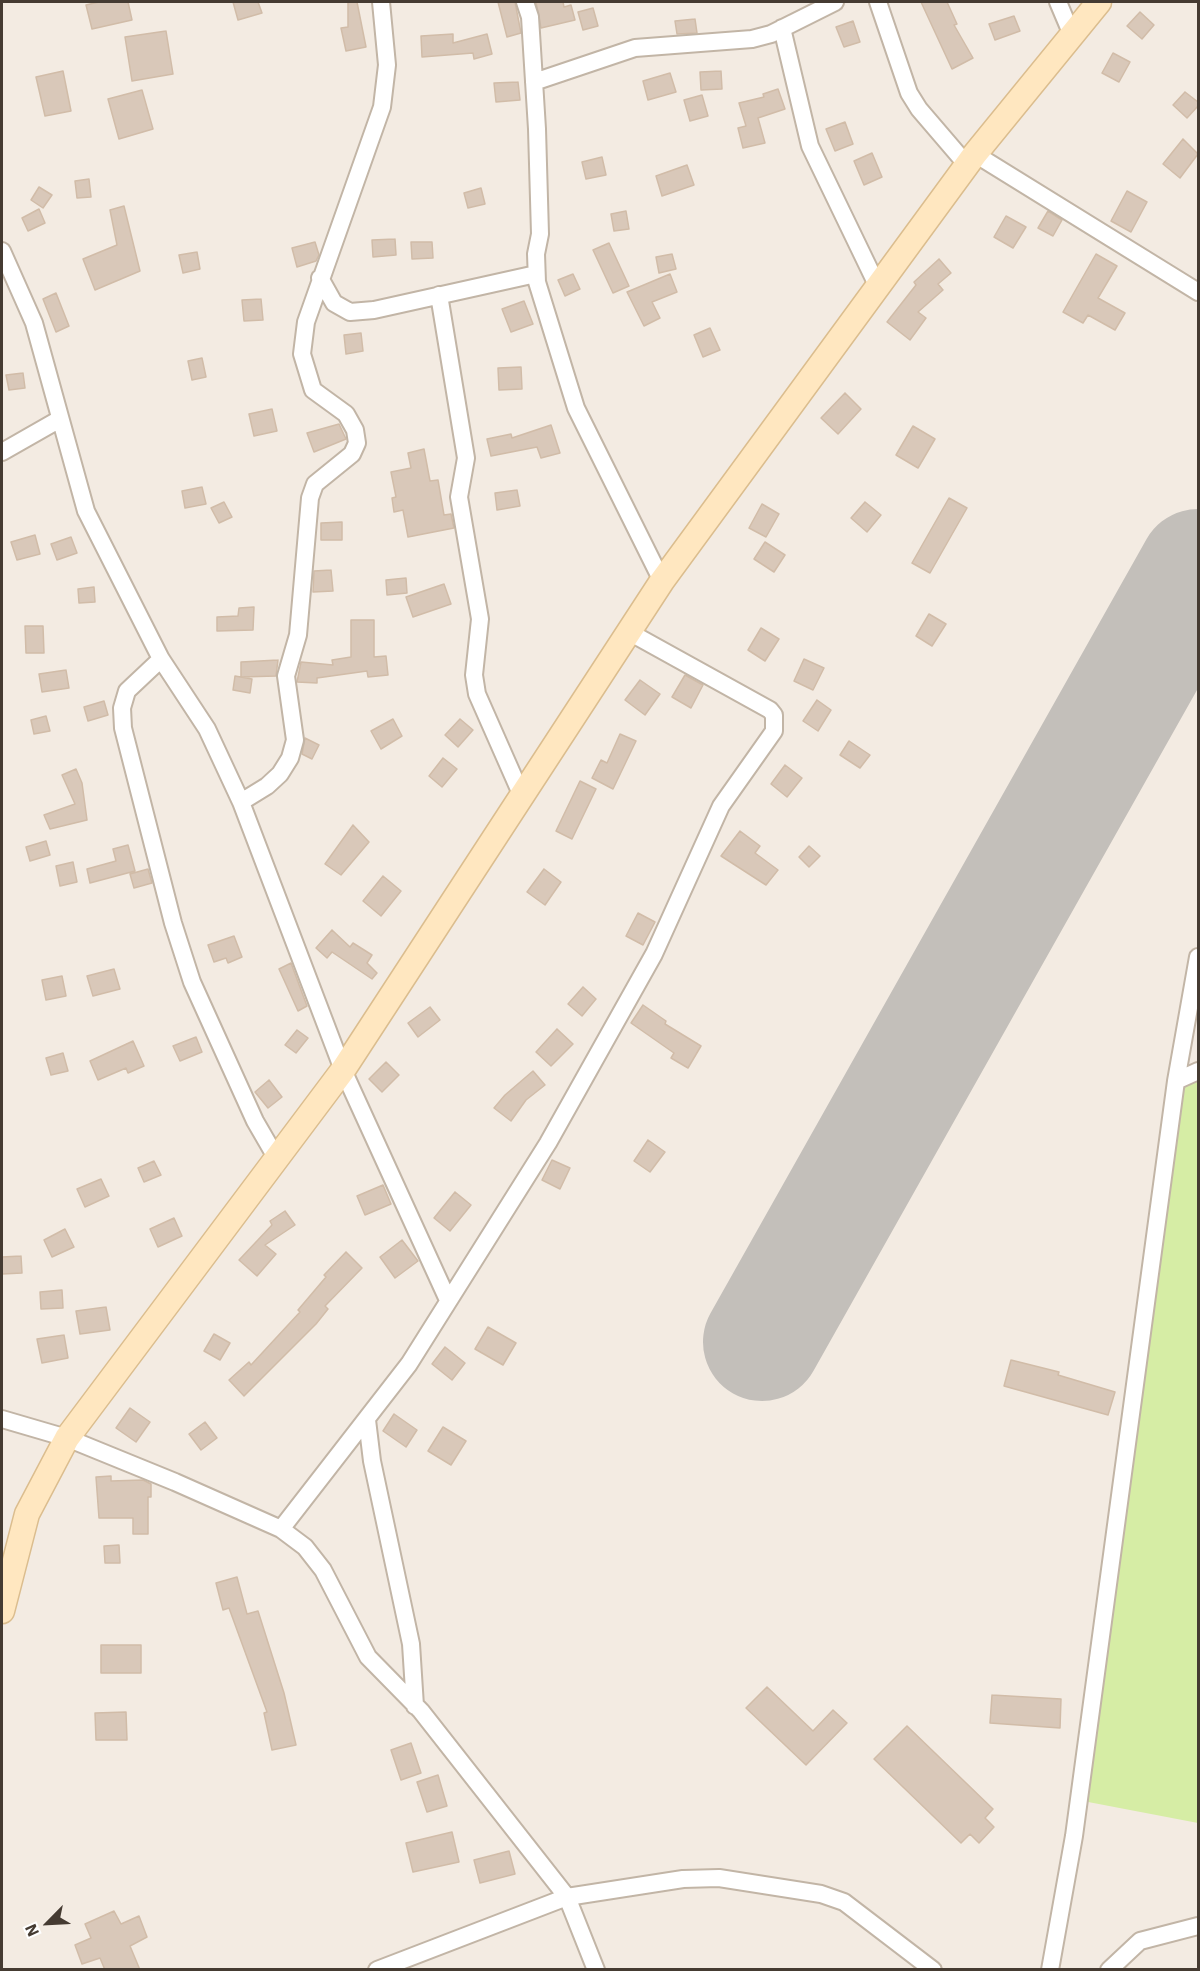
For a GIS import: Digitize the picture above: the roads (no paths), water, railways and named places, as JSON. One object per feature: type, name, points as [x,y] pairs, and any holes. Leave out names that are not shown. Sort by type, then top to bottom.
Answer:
[{"type":"street","points":[[241,802],[267,786],[280,774],[290,758],[295,740],[286,676],[298,635],[310,498],[315,484],[352,454],[357,443],[355,430],[346,414],[313,390],[302,354],[306,322],[320,278],[382,106],[387,65],[381,2]]},
{"type":"street","points":[[525,2],[530,17],[534,82],[540,234],[536,274],[576,408],[662,582]]},
{"type":"street","points":[[534,82],[634,48],[752,39],[782,28],[835,2]]},
{"type":"street","points":[[878,2],[909,93],[919,109],[971,160],[1198,292]]},
{"type":"street","points":[[1058,2],[1072,35]]},
{"type":"street","points":[[2,1611],[27,1514],[67,1437],[343,1070],[662,582],[971,160],[1099,2]]},
{"type":"street","points":[[782,28],[810,146],[878,287]]},
{"type":"street","points":[[2,251],[34,323],[86,511],[161,659],[207,729],[241,802],[343,1070],[448,1300]]},
{"type":"street","points":[[320,278],[334,303],[350,312],[374,310],[536,274]]},
{"type":"street","points":[[439,295],[466,458],[459,497],[480,619],[474,675],[477,694],[522,796]]},
{"type":"street","points":[[2,452],[60,419]]},
{"type":"street","points":[[280,1529],[409,1364],[548,1143],[654,954],[721,806],[774,731],[774,715],[770,710],[629,632]]},
{"type":"street","points":[[161,659],[127,692],[122,708],[123,729],[173,923],[192,982],[255,1121],[277,1159]]},
{"type":"street","points":[[1050,1970],[1074,1836],[1176,1081],[1198,957]]},
{"type":"street","points":[[1176,1081],[1198,1071]]},
{"type":"street","points":[[2,1419],[67,1437],[175,1482],[280,1529],[316,1558],[368,1657],[415,1706],[567,1897],[596,1970]]},
{"type":"street","points":[[367,1420],[372,1461],[411,1644],[415,1706]]},
{"type":"street","points":[[377,1970],[567,1897],[683,1879],[719,1878],[820,1894],[844,1902],[933,1970]]},
{"type":"street","points":[[1109,1970],[1140,1941],[1198,1926]]}]
